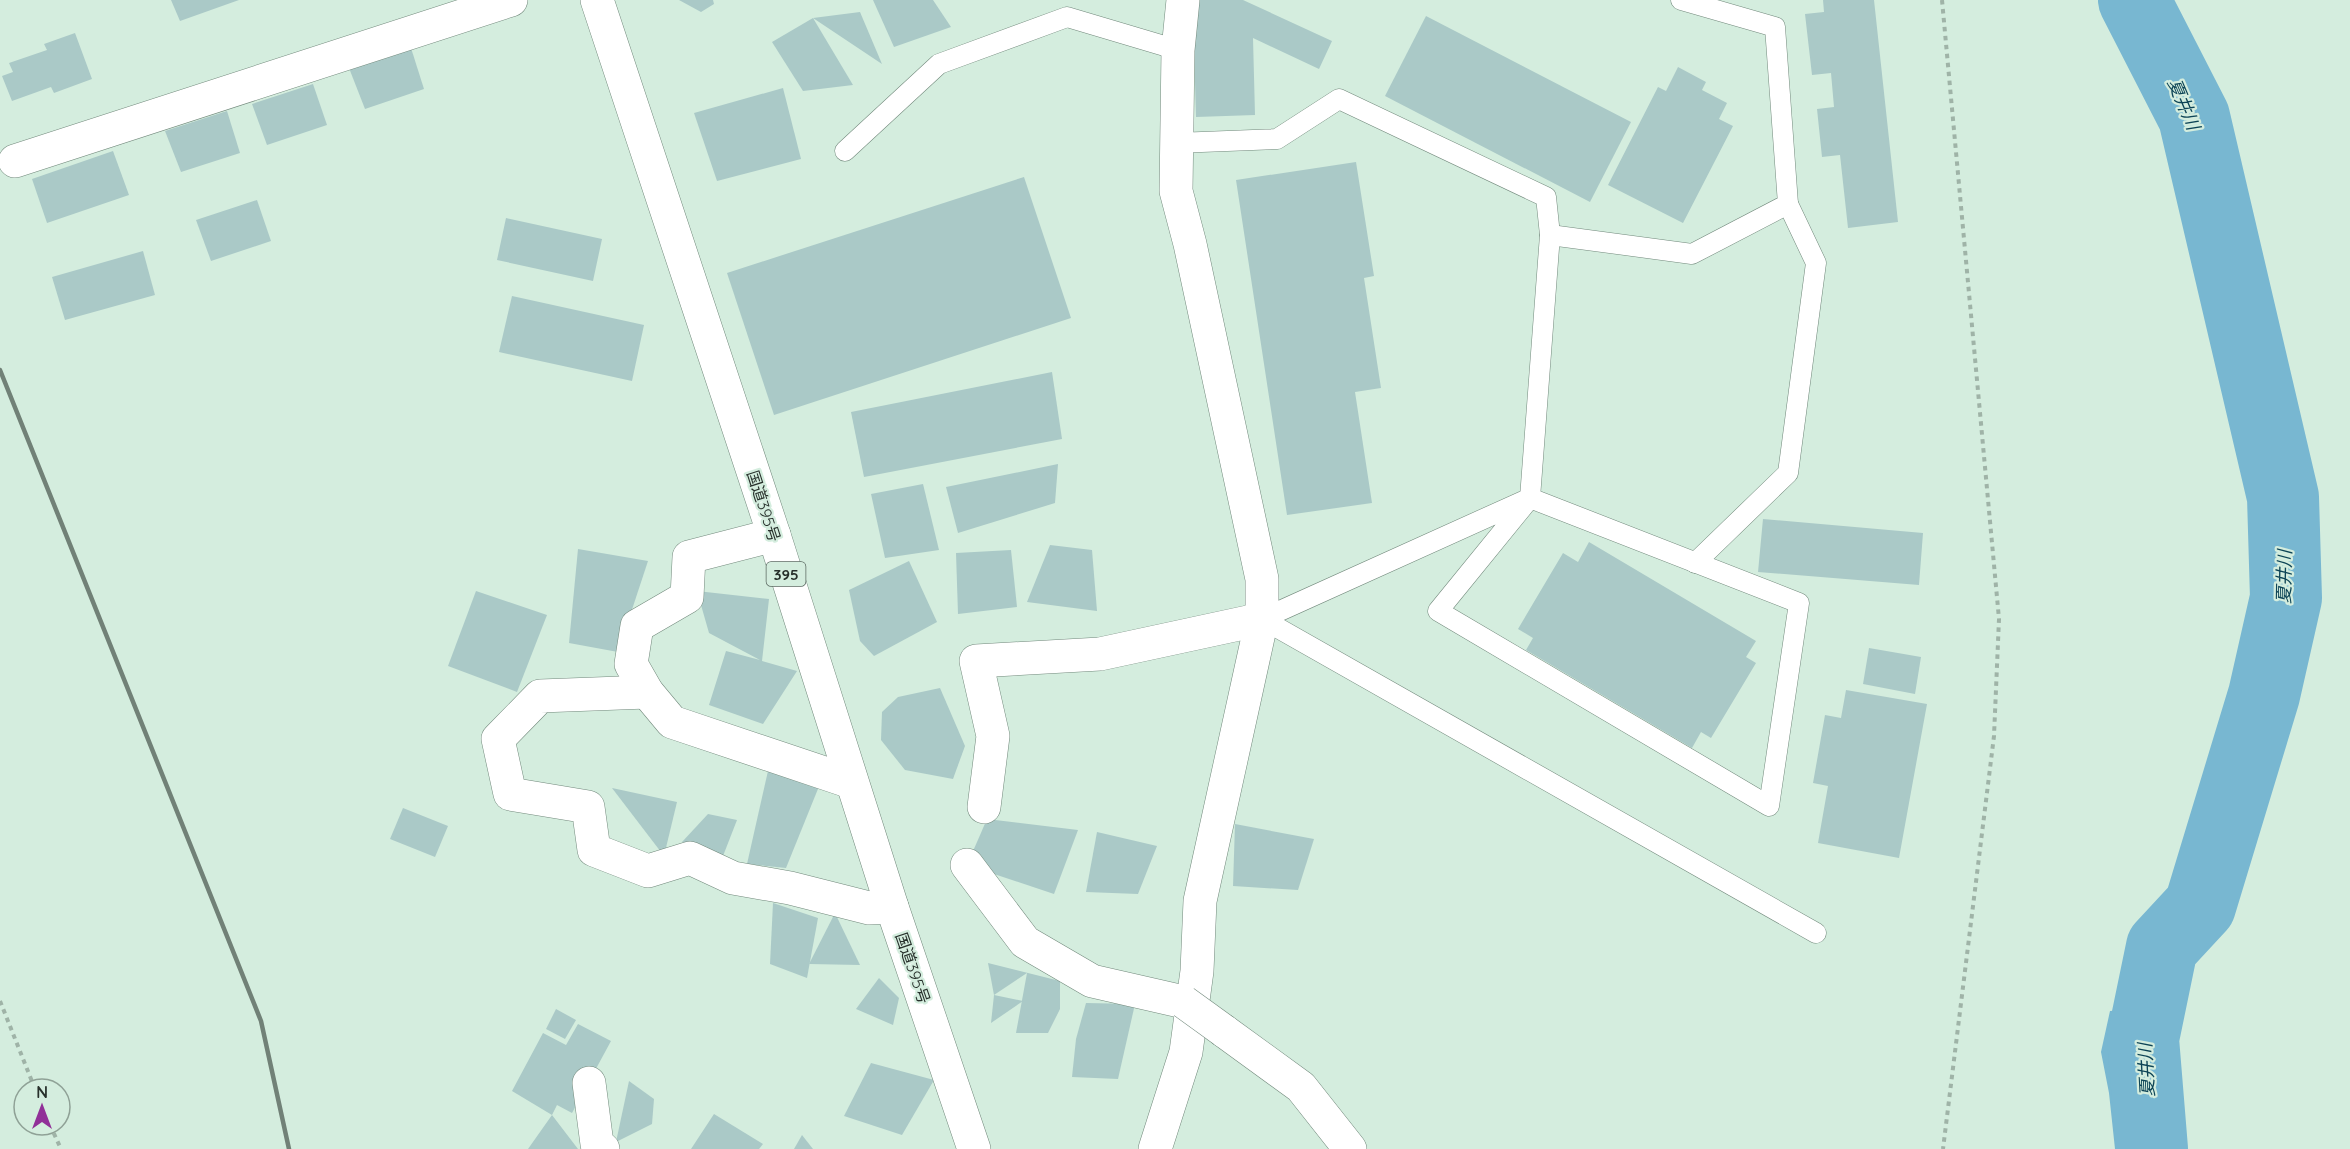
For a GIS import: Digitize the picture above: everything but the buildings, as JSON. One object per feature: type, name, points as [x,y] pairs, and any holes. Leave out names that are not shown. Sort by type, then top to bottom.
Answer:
[{"type":"main road","points":[[15,161],[511,0]]},
{"type":"main road","name":"国道395号","points":[[597,0],[774,535],[892,907],[974,1149]]},
{"type":"main road","points":[[1155,1149],[1186,1052],[1197,971],[1200,901],[1262,619],[1262,579],[1190,244],[1176,191],[1178,50],[1182,0]]},
{"type":"main road","points":[[774,535],[689,557],[687,597],[637,626],[631,664],[647,692],[672,722],[851,782]]},
{"type":"main road","points":[[984,807],[993,736],[976,661],[1100,654],[1262,619]]},
{"type":"main road","points":[[647,692],[540,696],[498,739],[510,794],[588,807],[594,850],[648,871],[690,858],[732,878],[790,888],[869,908],[892,907]]},
{"type":"main road","points":[[967,865],[1026,942],[1092,981],[1184,1002],[1301,1087],[1350,1149]]},
{"type":"main road","points":[[589,1083],[597,1144],[603,1149]]},
{"type":"lane","points":[[1681,0],[1775,27],[1788,204],[1816,263],[1788,473],[1695,563]]},
{"type":"lane","points":[[845,151],[939,64],[1067,17],[1178,50]]},
{"type":"lane","points":[[1176,143],[1277,139],[1339,99],[1546,197],[1550,235],[1530,498],[1438,611],[1769,806],[1799,603],[1530,498],[1262,619]]},
{"type":"lane","points":[[1550,235],[1692,254],[1788,204]]},
{"type":"lane","points":[[1262,619],[1816,933]]},
{"type":"path","points":[[1942,0],[1999,619],[1994,736],[1943,1149]]},
{"type":"path","points":[[0,1001],[30,1077]]},
{"type":"water","points":[[2184,1006],[2174,1040],[2172,1073],[2180,1149],[2115,1149],[2109,1093],[2101,1052],[2110,1011]]},
{"type":"waterway","name":"夏井川","points":[[2134,0],[2194,117],[2283,497],[2286,598],[2264,695],[2200,906],[2162,947],[2143,1039],[2152,1149]]},
{"type":"railway","points":[[0,370],[261,1021],[289,1149]]}]
